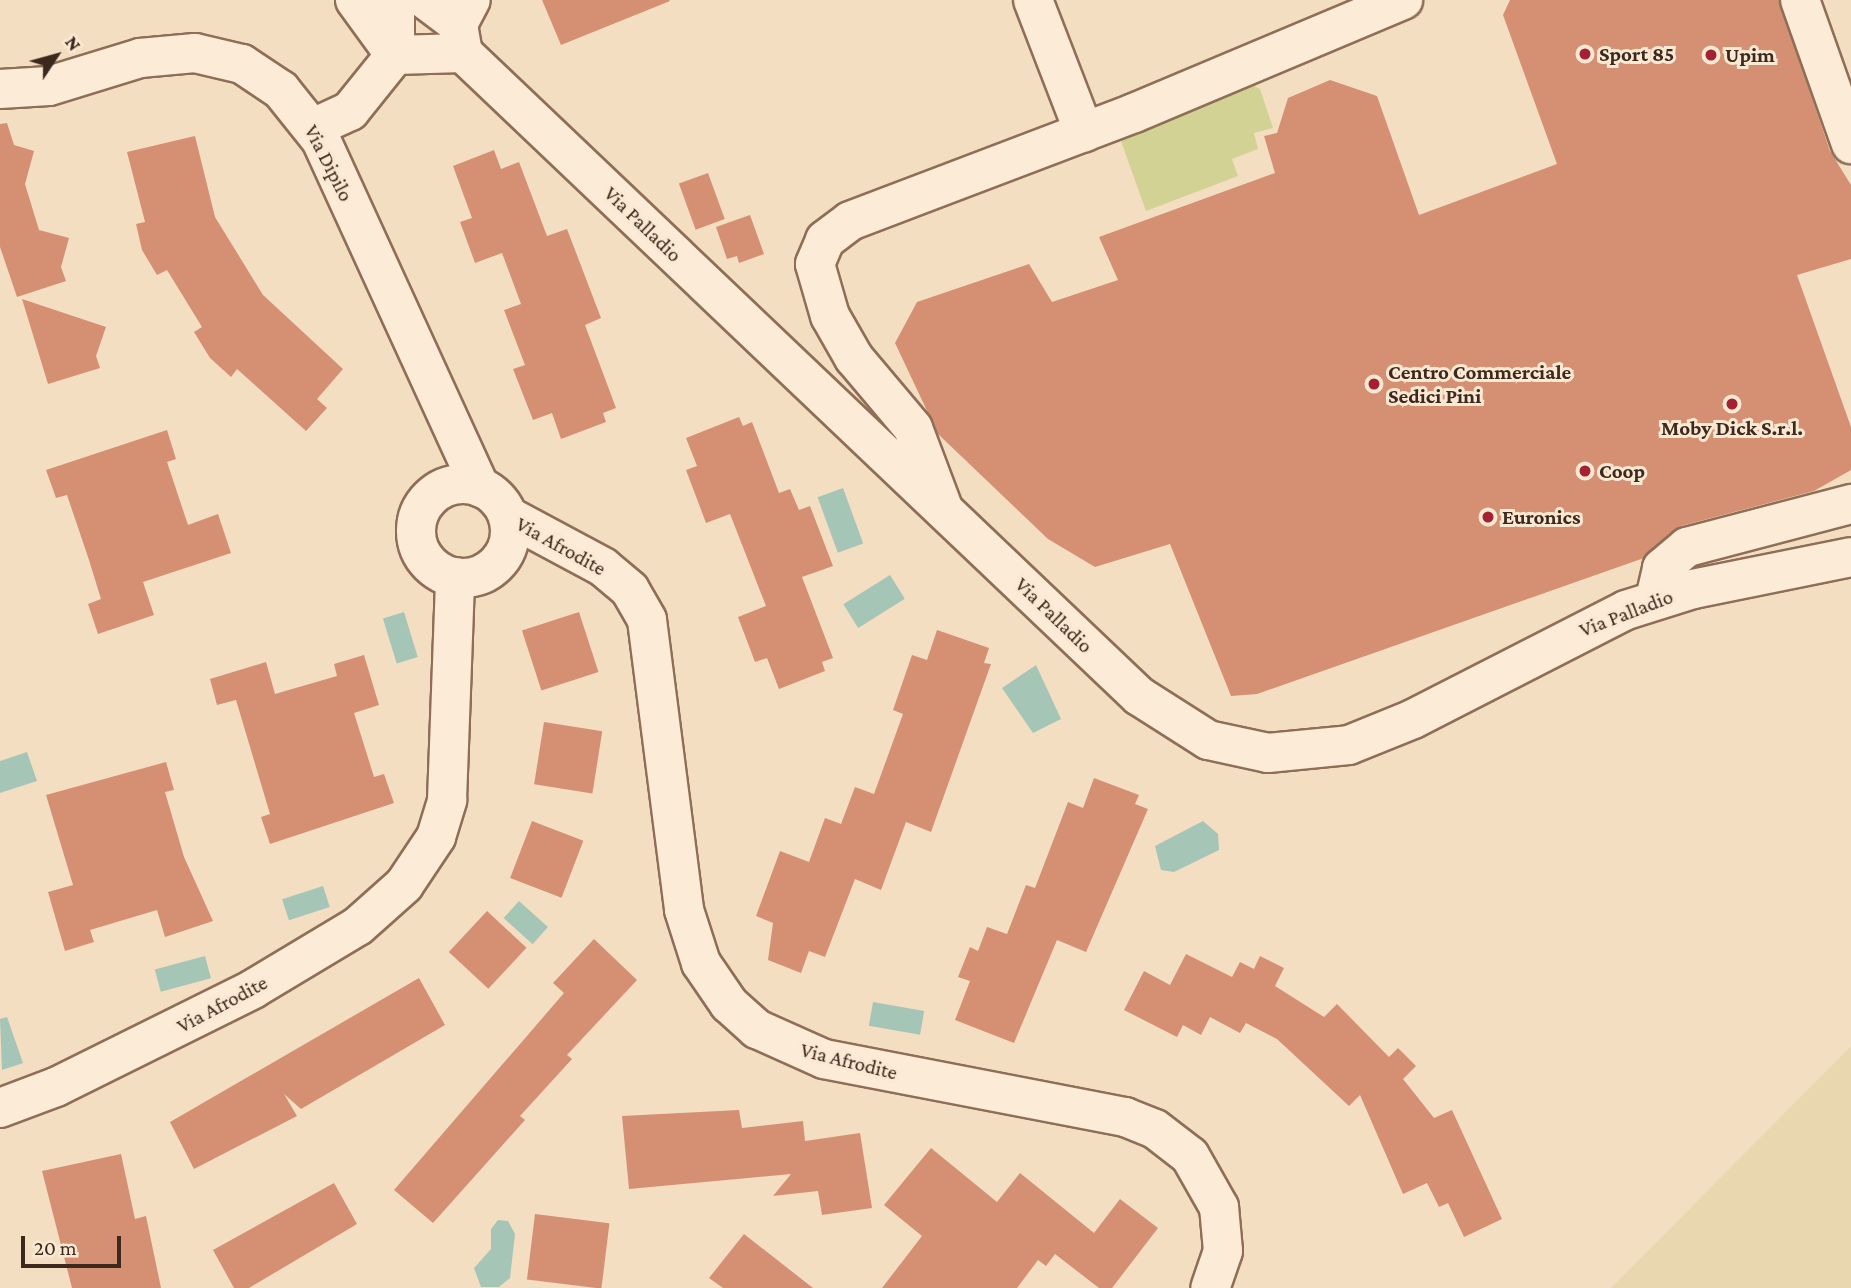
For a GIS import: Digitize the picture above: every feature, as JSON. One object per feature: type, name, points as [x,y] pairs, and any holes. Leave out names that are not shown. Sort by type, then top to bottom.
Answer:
[{"type":"street","points":[[355,0],[395,55]]},
{"type":"street","points":[[395,0],[395,55]]},
{"type":"street","name":"Via Palladio","points":[[426,0],[464,26],[943,510],[1156,711],[1191,733],[1248,751],[1310,752],[1370,738],[1567,636],[1656,599],[1851,557]]},
{"type":"street","points":[[1033,0],[1084,132]]},
{"type":"street","points":[[943,510],[913,428],[836,330],[817,274],[819,248],[850,221],[1084,132],[1403,0]]},
{"type":"street","points":[[1800,0],[1851,144]]},
{"type":"street","points":[[313,128],[350,111],[395,55],[464,26]]},
{"type":"street","name":"Via Dipilo","points":[[0,89],[49,86],[153,56],[209,54],[271,82],[313,128],[456,434],[471,486]]},
{"type":"street","points":[[471,486],[508,516],[509,546],[501,560],[474,578],[455,577],[427,561],[416,534],[424,506],[471,486]]},
{"type":"street","points":[[1656,599],[1662,568],[1687,547],[1851,504]]},
{"type":"street","name":"Via Afrodite","points":[[508,516],[603,567],[630,590],[647,620],[684,910],[701,962],[729,1004],[757,1029],[824,1059],[1125,1116],[1155,1129],[1190,1156],[1219,1207],[1223,1251],[1210,1288]]},
{"type":"street","name":"Via Afrodite","points":[[0,1108],[56,1087],[254,989],[358,926],[410,878],[436,836],[447,800],[455,577]]},
{"type":"shaded area","points":[[843,488],[863,543],[838,553],[818,497]]},
{"type":"shaded area","points":[[890,575],[905,599],[858,628],[843,604]]},
{"type":"shaded area","points":[[404,612],[418,657],[397,663],[383,618]]},
{"type":"shaded area","points":[[1036,665],[1061,719],[1033,733],[1002,688]]},
{"type":"shaded area","points":[[27,752],[37,781],[0,793],[0,761]]},
{"type":"shaded area","points":[[1203,821],[1218,834],[1219,850],[1174,872],[1161,870],[1155,846]]},
{"type":"shaded area","points":[[323,886],[330,907],[289,920],[282,899]]},
{"type":"shaded area","points":[[519,901],[548,927],[533,944],[504,918]]},
{"type":"shaded area","points":[[205,956],[211,978],[161,992],[155,969]]},
{"type":"shaded area","points":[[873,1002],[924,1011],[920,1035],[869,1026]]},
{"type":"shaded area","points":[[7,1017],[23,1063],[2,1070],[0,1019]]},
{"type":"shaded area","points":[[1851,1046],[1851,1288],[1611,1288]]},
{"type":"shaded area","points":[[498,1220],[508,1221],[515,1234],[510,1278],[499,1287],[481,1287],[474,1268],[491,1249],[491,1229]]},
{"type":"green space","points":[[1246,81],[1260,89],[1273,128],[1254,133],[1258,149],[1232,159],[1238,176],[1146,211],[1117,130]]},
{"type":"building","points":[[542,0],[669,0],[670,1],[561,45]]},
{"type":"building","name":"Centro Commerciale Sedici Pini","points":[[1510,0],[1779,0],[1830,151],[1851,185],[1851,259],[1797,275],[1851,427],[1851,470],[1814,491],[1681,526],[1644,558],[1257,694],[1231,696],[1170,544],[1095,567],[1048,539],[938,434],[895,343],[917,302],[1029,264],[1052,302],[1118,280],[1099,237],[1275,173],[1264,136],[1277,133],[1288,98],[1330,80],[1377,96],[1419,215],[1557,164],[1503,15]]},
{"type":"building","points":[[7,123],[14,145],[34,151],[25,184],[39,230],[69,238],[61,267],[66,281],[17,297],[0,247],[0,124]]},
{"type":"building","points":[[195,136],[215,217],[263,295],[343,369],[317,399],[327,408],[306,431],[237,369],[231,377],[210,358],[194,332],[202,327],[167,270],[157,275],[142,250],[136,224],[145,222],[127,152]]},
{"type":"building","points":[[494,150],[501,169],[519,162],[547,236],[567,229],[601,318],[585,325],[616,408],[603,413],[606,422],[561,439],[552,413],[533,420],[513,369],[525,365],[504,310],[521,304],[502,253],[475,263],[460,222],[472,218],[453,166]]},
{"type":"building","points":[[708,173],[725,219],[696,230],[679,184]]},
{"type":"building","points":[[750,215],[764,254],[739,263],[737,256],[727,259],[716,227]]},
{"type":"building","points":[[22,299],[106,327],[96,356],[100,368],[48,384]]},
{"type":"building","points":[[739,417],[743,426],[752,422],[779,493],[790,489],[799,510],[810,506],[833,566],[802,577],[833,658],[822,662],[825,671],[779,689],[767,658],[755,662],[738,617],[766,606],[730,514],[706,523],[686,470],[697,466],[686,438]]},
{"type":"building","points":[[167,430],[176,459],[167,462],[188,525],[218,514],[231,553],[143,582],[154,615],[98,634],[88,604],[101,599],[89,560],[67,495],[56,498],[46,470]]},
{"type":"building","points":[[579,612],[598,672],[541,690],[522,631]]},
{"type":"building","points":[[937,630],[989,648],[984,663],[991,664],[931,832],[906,822],[881,890],[855,879],[825,957],[809,951],[801,973],[768,960],[773,923],[756,916],[780,851],[809,862],[825,818],[841,824],[855,787],[874,794],[903,714],[893,710],[912,655],[927,660]]},
{"type":"building","points":[[364,655],[379,705],[354,713],[374,777],[384,774],[394,803],[270,844],[261,817],[270,814],[236,700],[217,705],[210,679],[266,662],[275,694],[337,676],[334,664]]},
{"type":"building","points":[[544,722],[602,731],[592,793],[534,784]]},
{"type":"building","points":[[166,762],[174,790],[165,792],[184,857],[213,921],[165,937],[157,910],[90,930],[94,942],[65,951],[48,892],[73,885],[46,795]]},
{"type":"building","points":[[1094,778],[1139,795],[1135,804],[1148,809],[1086,952],[1057,940],[1014,1043],[955,1020],[970,981],[958,977],[970,947],[978,951],[987,927],[1007,934],[1026,885],[1035,888],[1068,802],[1083,808]]},
{"type":"building","points":[[532,821],[583,841],[561,898],[510,878]]},
{"type":"building","points":[[487,911],[526,948],[488,989],[449,952]]},
{"type":"building","points":[[594,939],[637,980],[567,1055],[572,1059],[520,1116],[525,1120],[433,1223],[394,1190],[564,993],[553,983]]},
{"type":"building","points":[[1186,954],[1232,977],[1240,962],[1254,969],[1260,956],[1284,968],[1275,986],[1324,1017],[1337,1004],[1389,1057],[1398,1048],[1416,1066],[1403,1079],[1434,1118],[1452,1110],[1502,1219],[1464,1237],[1448,1203],[1439,1207],[1427,1183],[1403,1194],[1360,1095],[1349,1106],[1277,1039],[1246,1023],[1240,1033],[1210,1017],[1201,1035],[1183,1025],[1177,1037],[1124,1010],[1144,971],[1170,985]]},
{"type":"building","points":[[419,978],[445,1025],[301,1109],[284,1094],[297,1116],[194,1169],[170,1122]]},
{"type":"building","points":[[739,1110],[742,1128],[803,1121],[805,1141],[860,1133],[872,1208],[822,1215],[818,1191],[773,1196],[791,1174],[629,1189],[622,1116]]},
{"type":"building","points":[[931,1148],[997,1202],[1020,1173],[1094,1233],[1120,1199],[1158,1228],[1112,1288],[1099,1288],[1055,1254],[1046,1266],[1038,1260],[1017,1288],[882,1288],[922,1236],[884,1205]]},
{"type":"building","points":[[121,1154],[135,1219],[146,1216],[161,1288],[72,1288],[42,1171]]},
{"type":"building","points":[[334,1183],[357,1224],[249,1288],[234,1288],[213,1250]]},
{"type":"building","points":[[535,1214],[609,1223],[601,1288],[527,1280]]},
{"type":"building","points":[[744,1234],[813,1288],[723,1288],[709,1278]]},
{"type":"place","name":"Sport 85","points":[[1585,54]]},
{"type":"place","name":"Upim","points":[[1711,55]]},
{"type":"place","name":"Centro Commerciale Sedici Pini","points":[[1374,384]]},
{"type":"place","name":"Moby Dick S.r.l.","points":[[1732,404]]},
{"type":"place","name":"Coop","points":[[1585,471]]},
{"type":"place","name":"Euronics","points":[[1488,517]]}]
